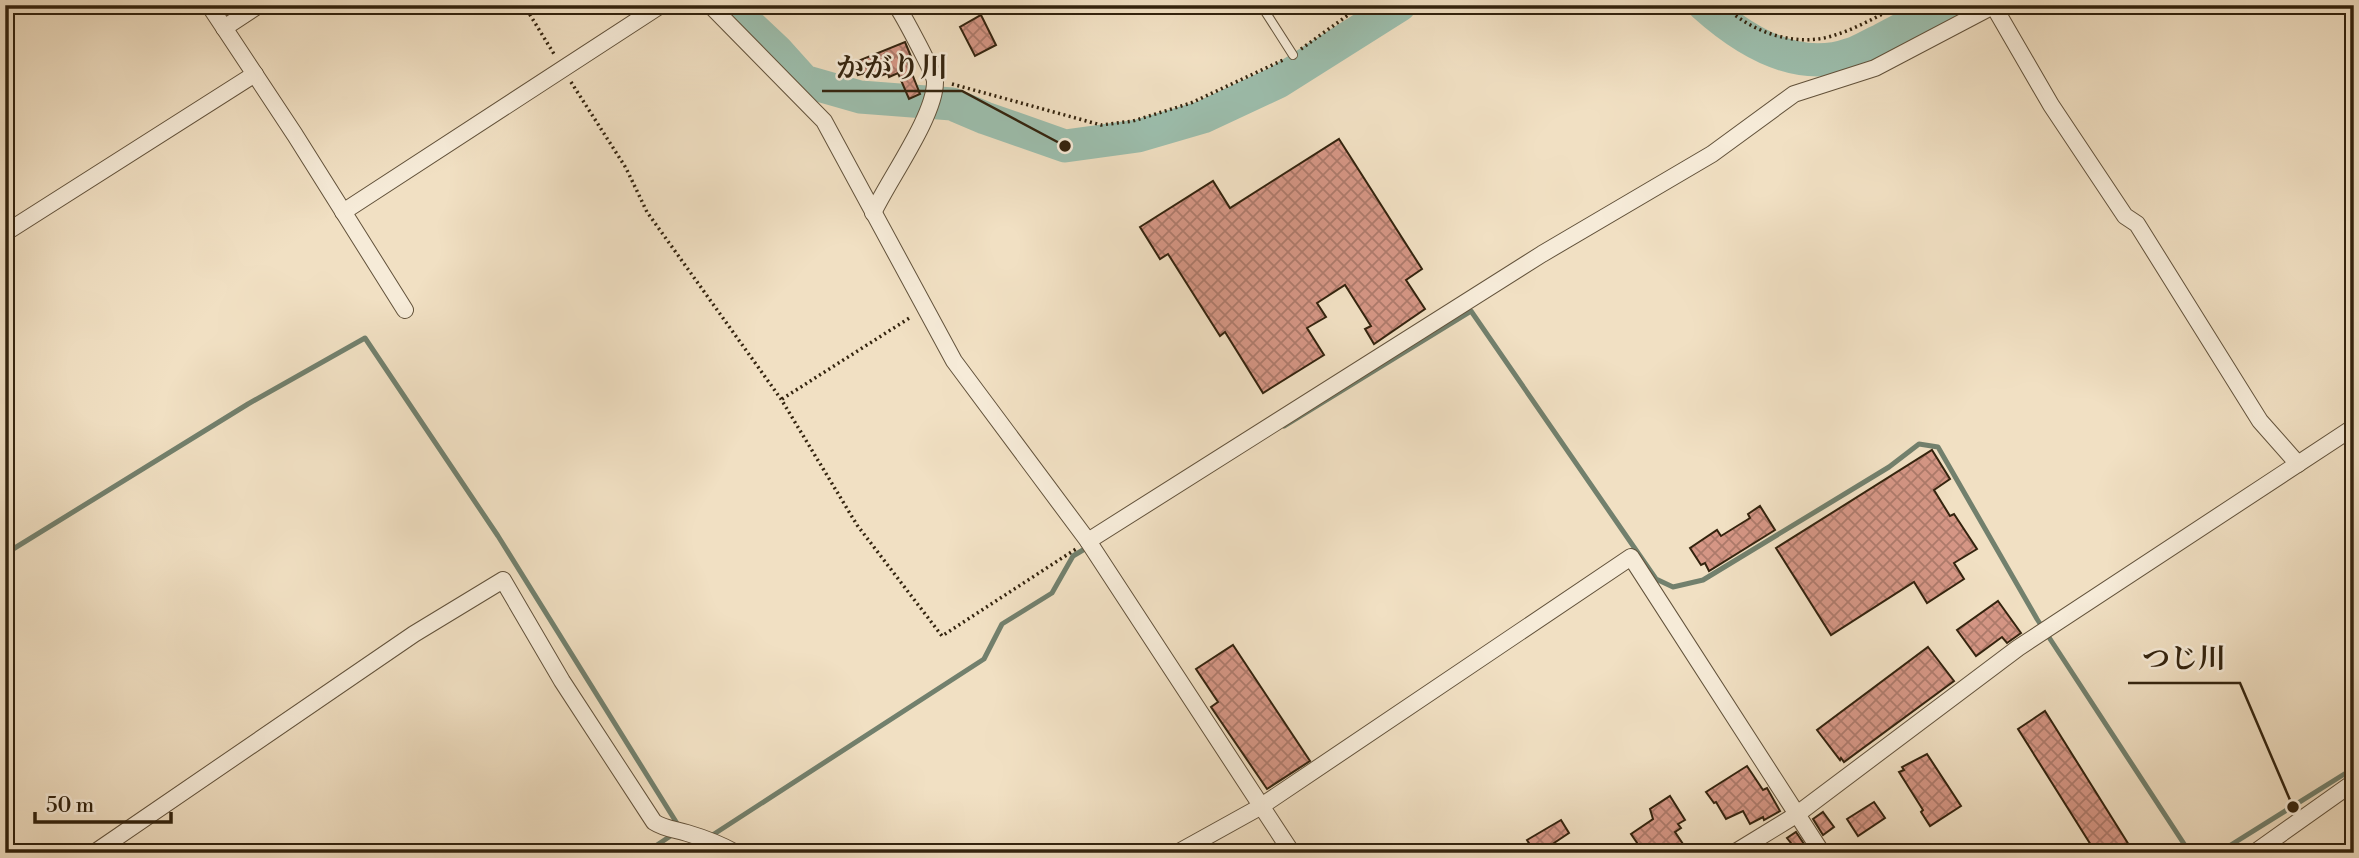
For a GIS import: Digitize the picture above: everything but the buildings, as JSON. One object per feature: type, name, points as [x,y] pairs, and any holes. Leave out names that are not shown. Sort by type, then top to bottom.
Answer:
[{"type":"street","points":[[209,5],[405,310]]},
{"type":"street","points":[[224,28],[259,5]]},
{"type":"street","points":[[343,212],[661,5]]},
{"type":"street","points":[[710,5],[824,121],[954,361],[1088,541],[1292,853]]},
{"type":"street","points":[[1088,541],[1542,254],[1712,154],[1794,94],[1875,68],[1993,6],[2051,105],[2125,216],[2137,224],[2260,421],[2298,464]]},
{"type":"street","points":[[873,213],[928,114],[934,82],[901,7]]},
{"type":"street","points":[[5,233],[255,74]]},
{"type":"street","points":[[1734,853],[1796,815],[2018,648],[2354,427]]},
{"type":"street","points":[[1177,853],[1260,807],[1631,557],[1822,853]]},
{"type":"street","points":[[94,853],[414,634],[503,580],[562,681],[654,822],[666,830],[685,832],[721,844],[736,853]]},
{"type":"street","points":[[2254,853],[2354,782]]},
{"type":"lane","points":[[1261,5],[1293,55]]},
{"type":"path","points":[[934,82],[1101,125],[1133,121],[1191,103],[1293,55],[1362,5]]},
{"type":"path","points":[[1723,5],[1762,31],[1796,41],[1834,36],[1901,5]]},
{"type":"path","points":[[615,151],[647,212],[781,399],[857,525],[942,636],[1088,541]]},
{"type":"path","points":[[781,399],[925,308]]},
{"type":"waterway","points":[[728,5],[777,51],[804,81],[860,97],[952,104],[1065,146],[1138,136],[1203,117],[1278,82],[1400,5]]},
{"type":"waterway","points":[[1704,5],[1753,41],[1791,57],[1810,60],[1855,53],[1949,5]]},
{"type":"waterway","points":[[1284,426],[1471,311],[1656,579],[1673,587],[1703,580],[1889,467],[1919,444],[1938,447],[2037,619],[2190,853]]},
{"type":"waterway","points":[[5,554],[248,404],[365,338],[498,536],[678,825]]},
{"type":"waterway","points":[[711,836],[984,659],[1002,624],[1052,593],[1073,556],[1088,547]]},
{"type":"waterway","points":[[2218,853],[2354,768]]},
{"type":"waterway","points":[[645,853],[675,833]]},
{"type":"waterway","points":[[692,840],[704,853]]},
{"type":"place","name":"かがり川","points":[[1065,146]]},
{"type":"place","name":"つじ川","points":[[2293,807]]}]
